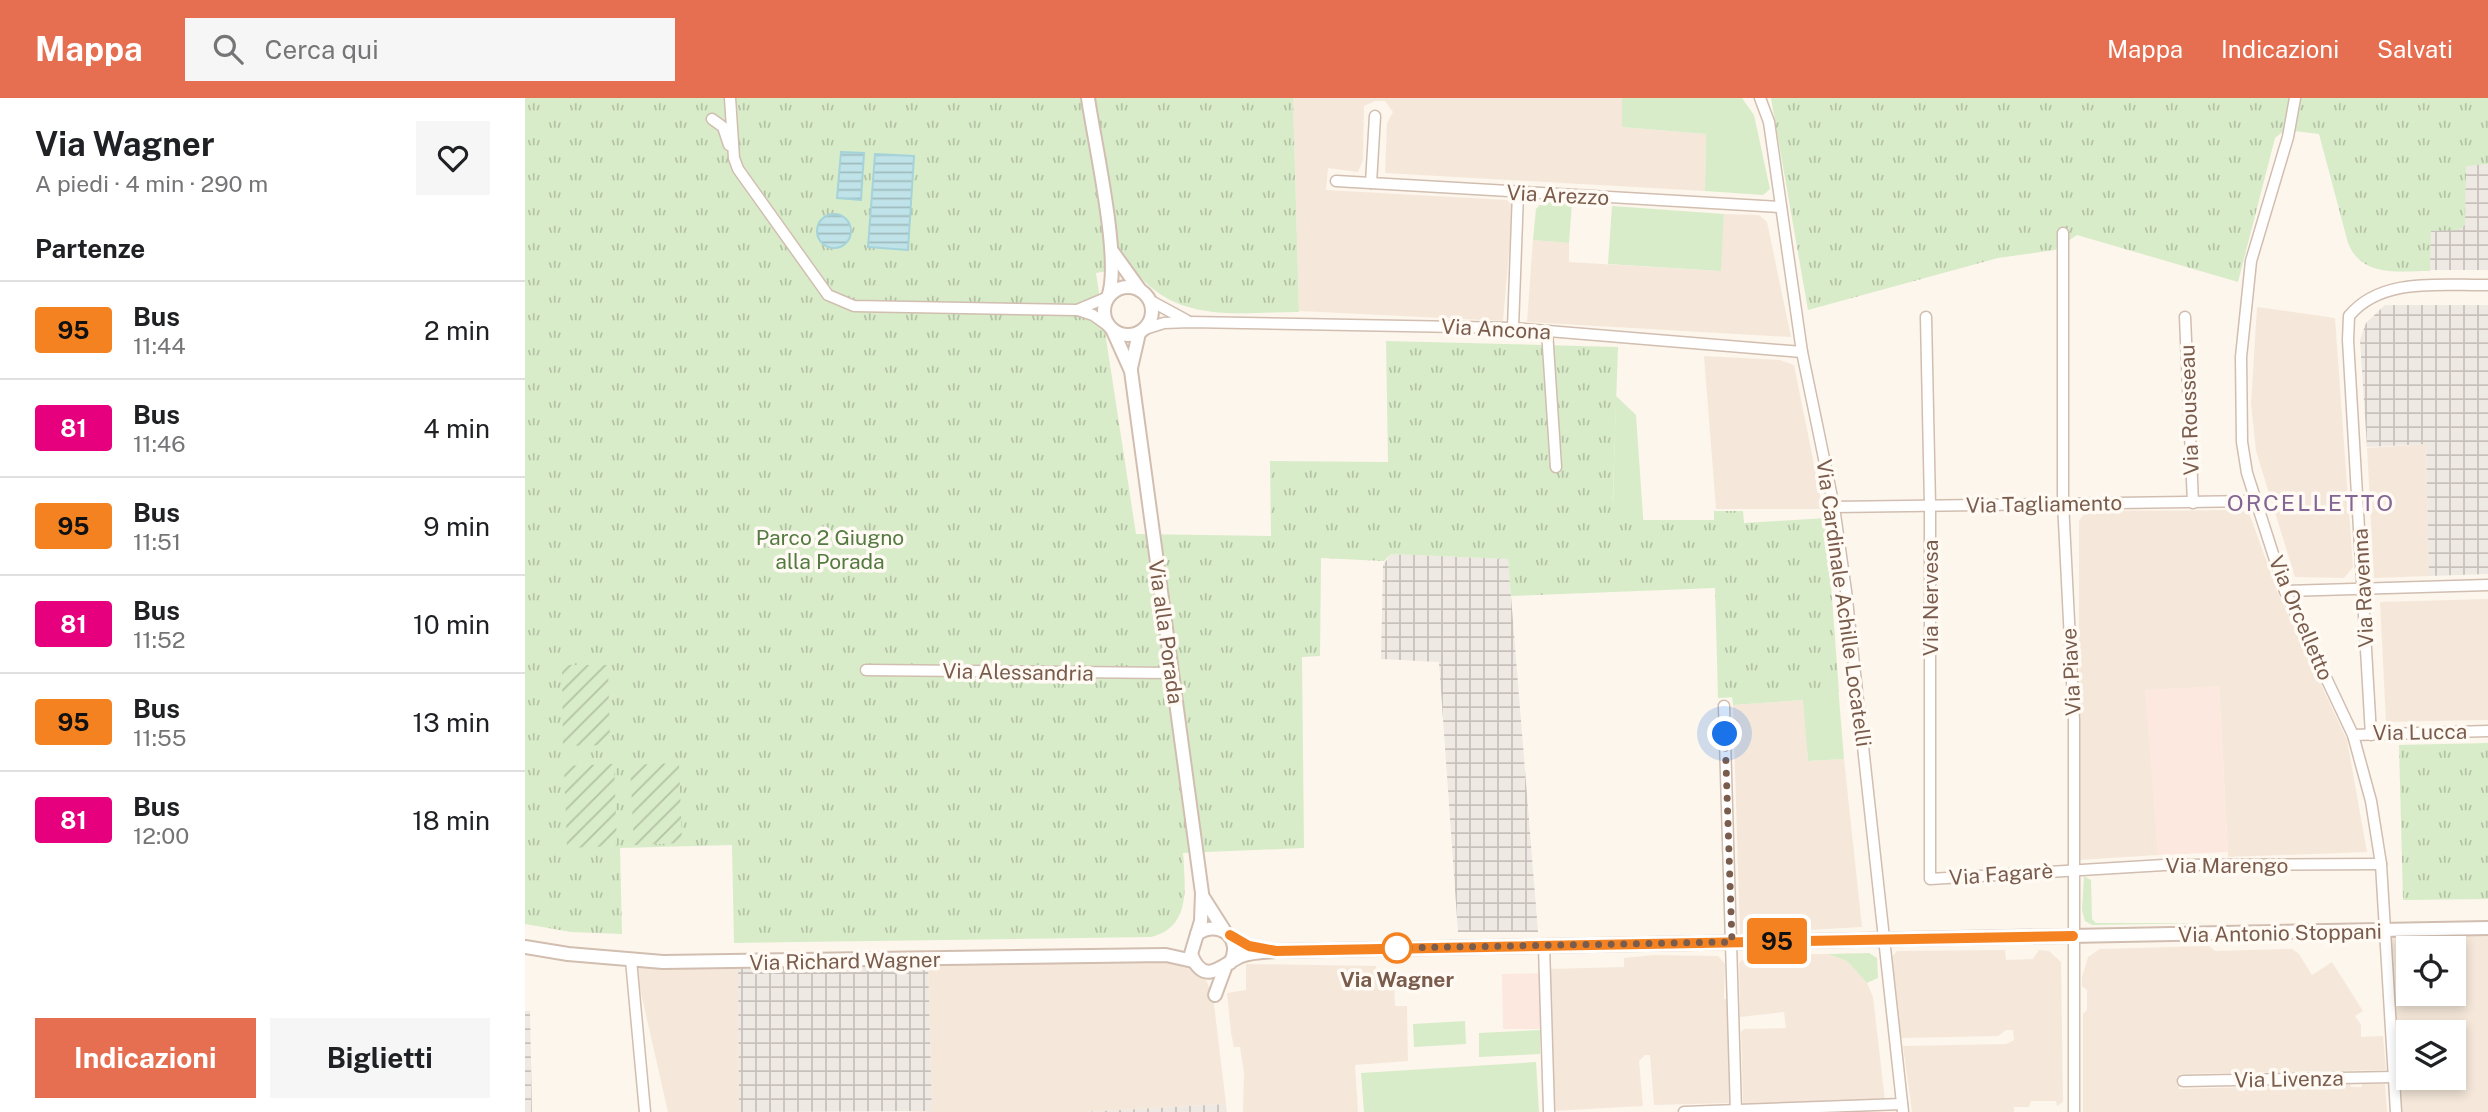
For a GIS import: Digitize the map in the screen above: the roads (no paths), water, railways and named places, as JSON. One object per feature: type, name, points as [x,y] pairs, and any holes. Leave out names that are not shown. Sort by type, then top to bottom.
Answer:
[{"type":"street","points":[[730,98],[734,158]]},
{"type":"street","points":[[1088,98],[1112,251],[1113,277],[1103,310],[1110,328]]},
{"type":"street","name":"Via Cardinale Achille Locatelli","points":[[1760,98],[1769,122],[1802,352],[1833,507],[1865,753],[1903,1108]]},
{"type":"street","name":"Via Orcelletto","points":[[2295,98],[2281,163],[2256,238],[2244,307],[2239,410],[2243,452],[2255,501],[2285,591],[2353,735],[2371,801],[2381,864],[2396,1112]]},
{"type":"street","points":[[1371,183],[1375,116]]},
{"type":"street","points":[[712,119],[723,127],[734,158],[761,206],[828,295],[854,306],[1077,310],[1093,315],[1126,336],[1142,331],[1151,317],[1145,295],[1112,251]]},
{"type":"street","name":"Via Arezzo","points":[[1336,181],[1781,206]]},
{"type":"street","points":[[1513,328],[1518,193]]},
{"type":"street","name":"Via Piave","points":[[2063,233],[2063,502],[2074,720],[2074,1112]]},
{"type":"street","name":"Via Ravenna","points":[[2371,735],[2348,340],[2349,316],[2369,299],[2405,285],[2488,285]]},
{"type":"street","points":[[1077,310],[1124,287],[1145,295]]},
{"type":"street","name":"Via Ancona","points":[[1145,295],[1190,322]]},
{"type":"street","name":"Via Nervesa","points":[[1926,317],[1930,506],[1930,879]]},
{"type":"street","name":"Via Rousseau","points":[[2185,317],[2193,503]]},
{"type":"street","name":"Via Ancona","points":[[1142,331],[1164,323],[1190,322],[1513,328],[1802,352]]},
{"type":"street","name":"Via alla Porada","points":[[1110,328],[1131,372],[1202,893],[1201,921],[1195,937]]},
{"type":"street","name":"Via alla Porada","points":[[1131,372],[1142,331]]},
{"type":"street","points":[[1547,331],[1556,467]]},
{"type":"street","name":"Via Tagliamento","points":[[1833,507],[2255,501]]},
{"type":"street","points":[[2285,591],[2488,585]]},
{"type":"street","name":"Via Alessandria","points":[[866,670],[1171,673]]},
{"type":"street","points":[[1724,706],[1736,1111]]},
{"type":"street","name":"Via Lucca","points":[[2353,735],[2488,731]]},
{"type":"street","name":"Via Marengo","points":[[2072,869],[2202,863],[2252,867],[2381,864]]},
{"type":"street","name":"Via Fagarè","points":[[1930,879],[2072,869]]},
{"type":"street","name":"Via alla Porada","points":[[1202,893],[1227,933]]},
{"type":"street","points":[[1227,933],[1235,949],[1215,995],[1204,970],[1193,961],[1195,937],[1210,927],[1227,933],[1249,946],[1276,951]]},
{"type":"street","name":"Via Antonio Stoppani","points":[[2073,936],[2488,928]]},
{"type":"street","points":[[1204,970],[1228,966],[1251,953],[1276,951],[2073,936]]},
{"type":"street","name":"Via Richard Wagner","points":[[1166,955],[1195,937]]},
{"type":"street","points":[[1544,946],[1549,1112]]},
{"type":"street","name":"Via Richard Wagner","points":[[525,947],[631,960],[732,962],[1166,955],[1193,961]]},
{"type":"street","points":[[631,960],[645,1112]]},
{"type":"street","name":"Via Livenza","points":[[2183,1081],[2394,1077]]},
{"type":"street","points":[[1684,1112],[1903,1108]]},
{"type":"water","points":[[841,152],[864,153],[861,200],[837,198]]},
{"type":"water","points":[[875,154],[914,156],[908,250],[868,247]]},
{"type":"water","points":[[834,214],[846,219],[851,231],[846,243],[834,248],[822,243],[817,231],[822,219]]},
{"type":"place","name":"Via Wagner","points":[[1397,948]]},
{"type":"district","name":"ORCELLETTO","points":[[2311,502]]},
{"type":"park label","name":"Parco 2 Giugno alla Porada","points":[[830,549]]}]
